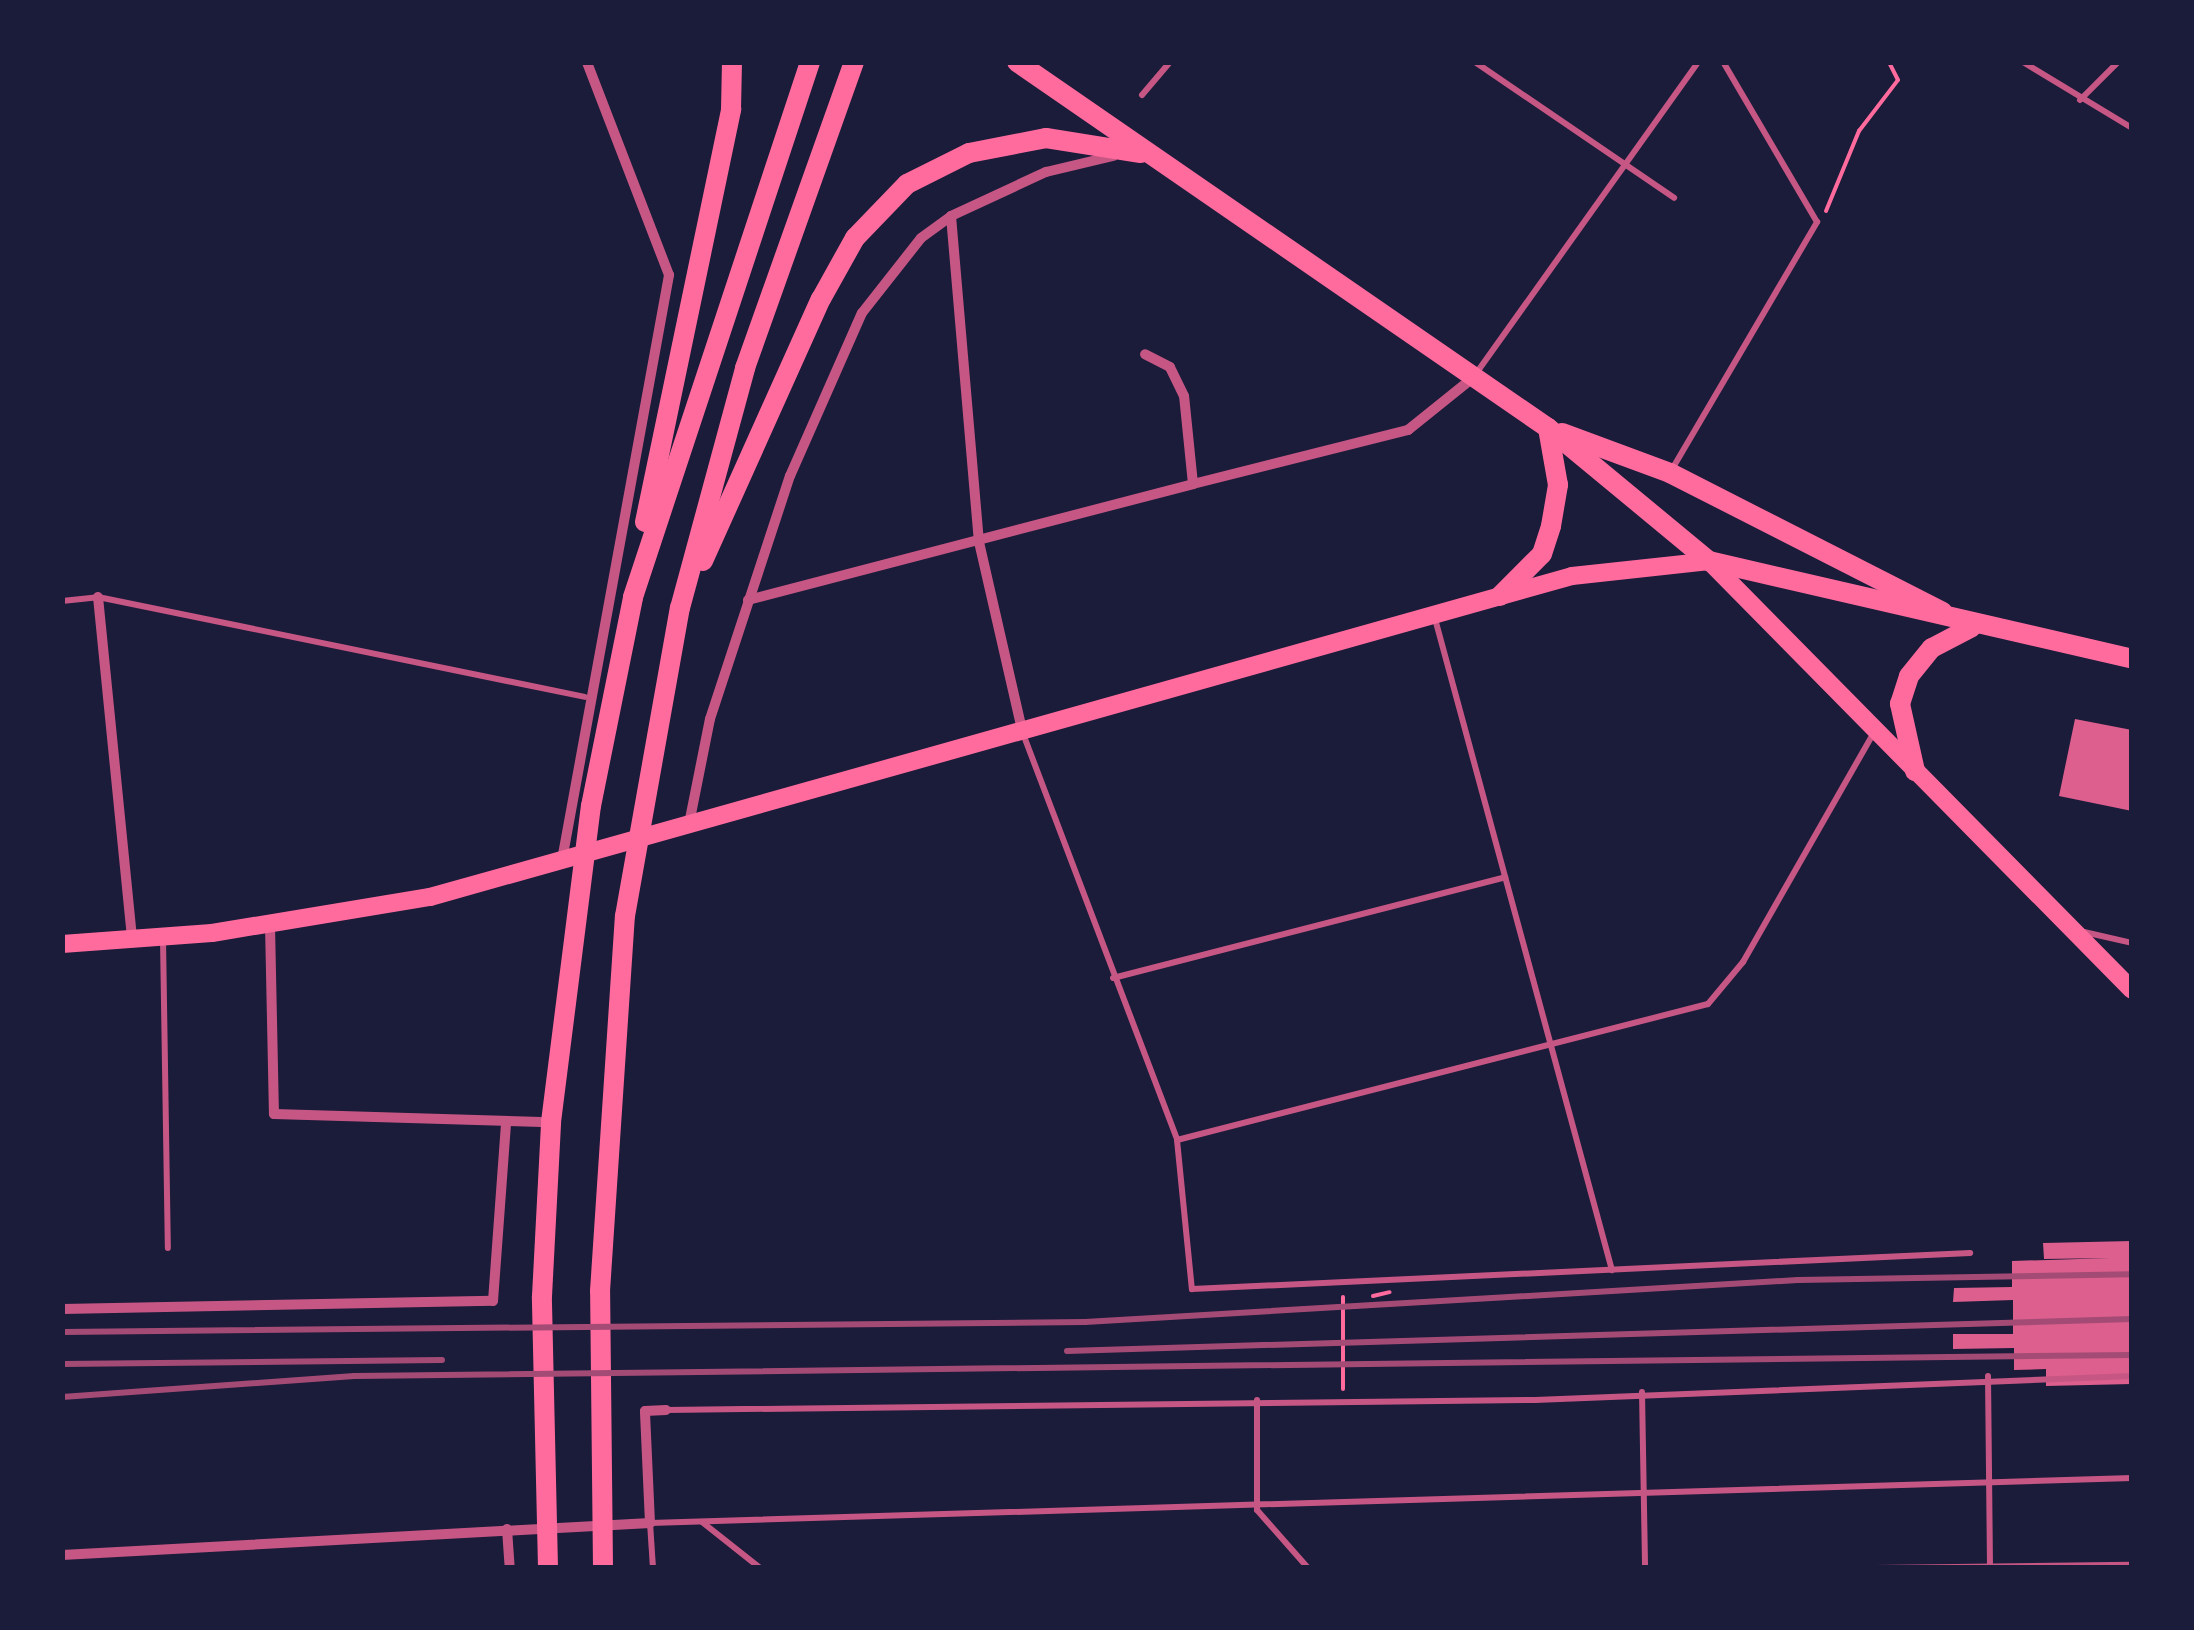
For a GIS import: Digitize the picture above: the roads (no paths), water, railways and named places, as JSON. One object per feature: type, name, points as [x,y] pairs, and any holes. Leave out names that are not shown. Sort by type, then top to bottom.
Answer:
[{"type":"main road","points":[[548,1568],[542,1296],[551,1122],[571,934],[592,806],[731,109],[732,62]]},
{"type":"main road","points":[[633,597],[810,62]]},
{"type":"main road","points":[[603,1568],[600,1291],[625,916],[680,608],[746,368],[854,62]]},
{"type":"main road","points":[[1017,62],[1141,153],[1548,428],[1709,560],[2132,990]]},
{"type":"main road","points":[[680,608],[822,298],[855,238],[907,184],[968,153],[1046,138],[1141,153]]},
{"type":"main road","points":[[1548,428],[1670,473],[1972,626]]},
{"type":"main road","points":[[1500,596],[1542,554],[1551,526],[1558,485],[1548,428]]},
{"type":"main road","points":[[62,944],[270,925],[430,897],[1572,576],[1709,560],[1972,626],[2132,660]]},
{"type":"main road","points":[[1915,770],[1900,704],[1909,676],[1932,648],[1972,626]]},
{"type":"street","points":[[562,860],[585,697],[670,275],[588,62]]},
{"type":"street","points":[[689,824],[748,600],[862,313],[921,238],[951,216],[1076,160],[1141,153]]},
{"type":"street","points":[[951,216],[979,542],[1022,730]]},
{"type":"street","points":[[1145,354],[1170,367],[1184,396],[1193,484]]},
{"type":"street","points":[[748,600],[1408,430],[1474,376]]},
{"type":"street","points":[[98,597],[132,939]]},
{"type":"street","points":[[270,925],[274,1114],[551,1122]]},
{"type":"street","points":[[62,1310],[492,1301],[506,1122]]},
{"type":"street","points":[[62,1555],[506,1528],[650,1524],[645,1411],[666,1410]]},
{"type":"street","points":[[506,1528],[510,1568]]},
{"type":"lane","points":[[1142,94],[1170,62]]},
{"type":"lane","points":[[1475,62],[1674,198]]},
{"type":"lane","points":[[1474,376],[1698,62]]},
{"type":"lane","points":[[1670,473],[1817,222],[1724,62]]},
{"type":"lane","points":[[2023,62],[2079,101],[2132,128]]},
{"type":"lane","points":[[2079,101],[2118,62]]},
{"type":"lane","points":[[62,602],[98,597],[585,697]]},
{"type":"lane","points":[[1434,615],[1612,1270]]},
{"type":"lane","points":[[1022,730],[1177,1140],[1192,1289],[1970,1253]]},
{"type":"lane","points":[[1177,1140],[1690,1011],[1726,988],[1876,730]]},
{"type":"lane","points":[[1113,978],[1505,877]]},
{"type":"lane","points":[[2071,929],[2132,943]]},
{"type":"lane","points":[[162,936],[168,1248]]},
{"type":"lane","points":[[666,1410],[1642,1392],[1988,1376],[2132,1376]]},
{"type":"lane","points":[[1988,1376],[1990,1567]]},
{"type":"lane","points":[[1642,1392],[1645,1568]]},
{"type":"lane","points":[[1257,1400],[1257,1510],[1308,1568]]},
{"type":"lane","points":[[653,1568],[650,1524],[1257,1510],[1286,1498],[1644,1491],[1988,1478],[2132,1478]]},
{"type":"lane","points":[[702,1522],[760,1568]]},
{"type":"lane","points":[[1874,1568],[2132,1565]]},
{"type":"railway","points":[[62,1332],[1085,1322],[1798,1280],[2132,1274]]},
{"type":"railway","points":[[1067,1351],[2132,1319]]},
{"type":"railway","points":[[62,1397],[354,1376],[2132,1355]]},
{"type":"railway","points":[[62,1364],[442,1360]]}]
